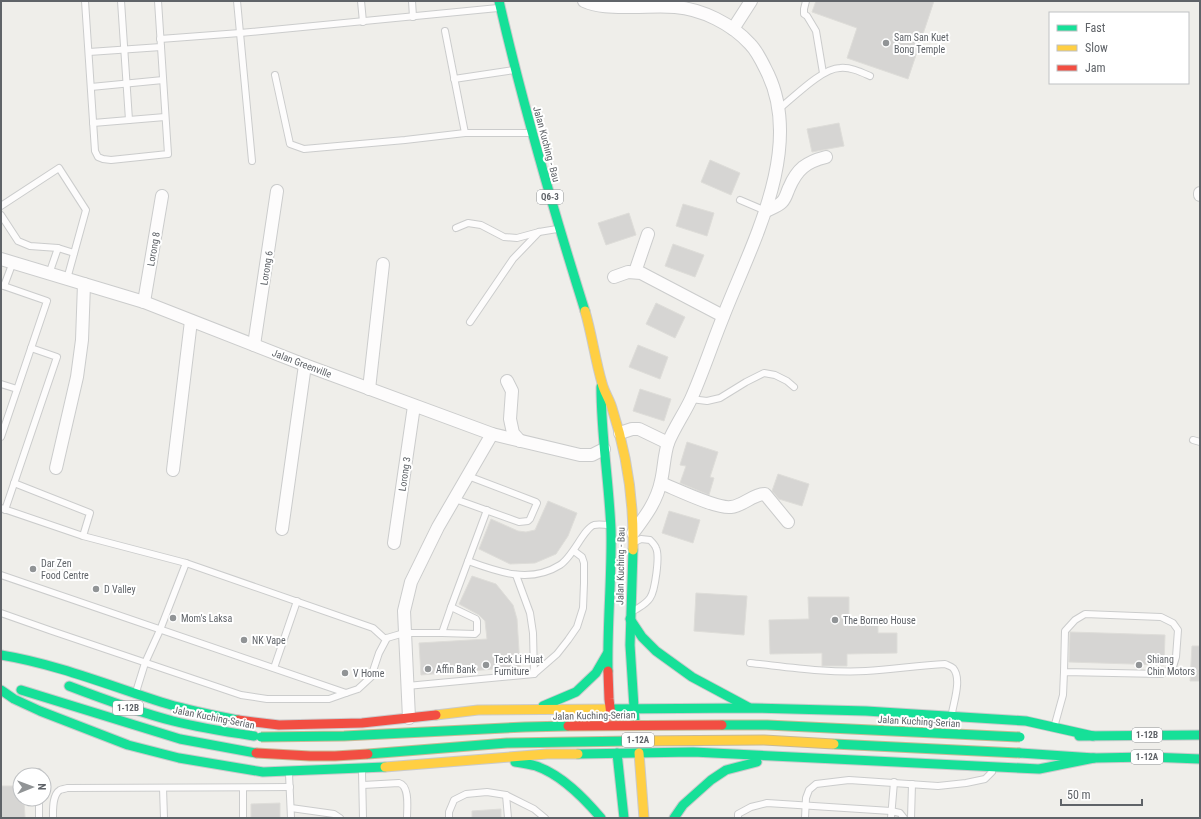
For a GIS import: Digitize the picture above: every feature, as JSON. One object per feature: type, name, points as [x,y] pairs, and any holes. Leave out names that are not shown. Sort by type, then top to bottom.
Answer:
[{"type":"main road","name":"Jalan Kuching - Bau","points":[[499,5],[532,133],[591,332],[602,384],[612,407],[620,433],[630,495],[632,538],[630,645],[644,818]]},
{"type":"main road","name":"Jalan Kuching - Bau","points":[[602,384],[600,410],[611,526],[608,685],[624,818]]},
{"type":"main road","points":[[630,619],[642,637],[656,652],[692,677],[750,708]]},
{"type":"main road","points":[[533,710],[576,692],[596,673],[608,654]]},
{"type":"main road","points":[[1,655],[25,659],[164,703],[248,722],[279,725],[362,723],[478,710],[750,708],[951,716],[1026,721],[1053,731]]},
{"type":"main road","points":[[1,659],[25,669]]},
{"type":"main road","name":"Jalan Kuching-Serian","points":[[57,682],[161,718],[225,733],[261,737],[344,736],[525,727],[668,725],[767,725],[1024,737]]},
{"type":"main road","name":"1-12A","points":[[1,683],[180,739],[256,753],[335,756],[507,744],[674,740],[764,740],[1094,758],[1149,757],[1200,759]]},
{"type":"main road","points":[[1,690],[14,699],[40,711],[128,745],[179,758],[263,772],[362,768],[547,754],[692,752],[1039,770],[1094,758]]},
{"type":"main road","name":"1-12B","points":[[1053,731],[1093,736],[1200,735]]},
{"type":"main road","points":[[674,818],[683,805],[697,792],[726,770],[781,757]]},
{"type":"main road","points":[[494,759],[539,767],[576,792],[601,818]]},
{"type":"street","points":[[584,1],[602,6],[677,7],[706,14],[733,29],[750,44],[763,63],[773,86],[779,110],[780,128],[778,159],[766,211],[691,399],[668,443],[661,483],[654,502],[632,538]]},
{"type":"street","points":[[733,29],[751,1]]},
{"type":"street","points":[[766,211],[778,206],[784,201],[794,177],[801,168],[816,160],[826,157]]},
{"type":"street","name":"Lorong 6","points":[[254,345],[277,191]]},
{"type":"street","name":"Lorong 8","points":[[144,302],[162,196]]},
{"type":"street","points":[[635,272],[648,234]]},
{"type":"street","name":"Jalan Greenville","points":[[1,259],[144,302],[305,365],[492,434],[580,455],[592,455],[604,449]]},
{"type":"street","points":[[369,388],[383,264]]},
{"type":"street","points":[[614,277],[628,272],[641,273],[723,316]]},
{"type":"street","points":[[56,468],[77,377],[82,340],[84,284]]},
{"type":"street","points":[[173,470],[191,321]]},
{"type":"street","points":[[282,529],[305,365]]},
{"type":"street","points":[[507,380],[512,390],[510,419],[513,433],[520,441]]},
{"type":"street","name":"Lorong 3","points":[[394,543],[414,406]]},
{"type":"street","points":[[620,433],[632,429],[639,429],[668,443]]},
{"type":"street","points":[[409,718],[404,611],[411,582],[435,533],[492,434]]},
{"type":"street","points":[[661,483],[719,506],[729,508],[740,505],[760,494],[764,494],[788,522]]},
{"type":"lane","points":[[85,1],[95,151],[98,157],[111,160],[168,154],[158,1]]},
{"type":"lane","points":[[121,1],[129,120]]},
{"type":"lane","points":[[237,1],[252,161]]},
{"type":"lane","points":[[361,1],[363,22]]},
{"type":"lane","points":[[412,1],[413,17]]},
{"type":"lane","points":[[806,1],[804,14],[807,16],[816,31],[823,72]]},
{"type":"lane","points":[[160,40],[413,17],[499,5]]},
{"type":"lane","points":[[445,31],[465,133]]},
{"type":"lane","points":[[89,52],[161,47]]},
{"type":"lane","points":[[779,110],[823,72],[839,67],[853,69],[870,76]]},
{"type":"lane","points":[[454,79],[515,70]]},
{"type":"lane","points":[[275,75],[290,144],[304,149],[465,133],[532,133]]},
{"type":"lane","points":[[91,87],[163,80]]},
{"type":"lane","points":[[93,123],[165,117]]},
{"type":"lane","points":[[1,206],[59,168],[86,210],[67,279]]},
{"type":"lane","points":[[740,200],[766,211]]},
{"type":"lane","points":[[1,215],[18,241],[30,246],[58,248],[74,253]]},
{"type":"lane","points":[[456,228],[468,223],[481,225],[504,237],[517,238],[559,228]]},
{"type":"lane","points":[[470,322],[513,259],[539,232]]},
{"type":"lane","points":[[49,274],[58,248]]},
{"type":"lane","points":[[1,437],[47,302],[3,285],[13,262]]},
{"type":"lane","points":[[31,348],[57,357],[14,482],[3,509],[83,536],[186,563],[373,628],[384,638],[404,633],[442,632],[475,634],[477,632],[476,619],[451,607]]},
{"type":"lane","points":[[691,399],[707,401],[720,398],[764,373],[775,375],[794,386]]},
{"type":"lane","points":[[1,384],[17,389]]},
{"type":"lane","points":[[1193,440],[1200,442]]},
{"type":"lane","points":[[455,499],[519,522],[528,521],[530,519],[537,504],[534,501],[468,476]]},
{"type":"lane","points":[[14,482],[90,512],[83,536]]},
{"type":"lane","points":[[442,632],[487,510]]},
{"type":"lane","points":[[468,561],[496,571],[516,575],[541,573],[561,564],[574,550],[589,527],[594,525],[611,526]]},
{"type":"lane","points":[[630,608],[635,610],[644,605],[651,598],[655,588],[658,557],[656,548],[650,540],[632,538]]},
{"type":"lane","points":[[407,686],[534,674],[557,654],[577,627],[582,608],[584,563],[580,554],[574,550]]},
{"type":"lane","points":[[136,693],[145,663],[160,630],[186,563]]},
{"type":"lane","points":[[1,575],[346,693]]},
{"type":"lane","points":[[516,575],[530,613],[533,634],[534,674]]},
{"type":"lane","points":[[274,668],[297,601]]},
{"type":"lane","points":[[1,613],[242,695],[267,699],[329,699],[358,689],[371,677],[379,652],[387,638]]},
{"type":"lane","points":[[1053,731],[1063,696],[1065,631],[1075,620],[1086,614],[1161,617],[1173,623],[1178,630],[1174,667],[1162,674],[1064,672]]},
{"type":"lane","points":[[750,663],[836,671],[871,671],[944,664],[953,668],[958,683],[951,716]]},
{"type":"lane","points":[[805,818],[806,798],[809,790],[816,784],[849,780],[938,786],[985,779],[998,767]]},
{"type":"lane","points":[[362,768],[363,818]]},
{"type":"lane","points":[[289,771],[291,818]]},
{"type":"lane","points":[[891,818],[894,782]]},
{"type":"lane","points":[[363,785],[402,784],[406,789],[407,818]]},
{"type":"lane","points":[[911,818],[912,784]]},
{"type":"lane","points":[[53,818],[55,796],[59,790],[67,788],[290,787]]},
{"type":"lane","points":[[163,788],[164,818]]},
{"type":"lane","points":[[242,788],[243,818]]},
{"type":"lane","points":[[449,818],[449,812],[454,800],[466,794],[487,792],[506,795],[534,809],[545,818]]},
{"type":"lane","points":[[506,795],[508,818]]},
{"type":"lane","points":[[738,818],[738,814],[751,807],[766,803],[892,811],[900,814],[904,818]]},
{"type":"lane","points":[[39,807],[39,818]]},
{"type":"lane","points":[[291,808],[334,814],[340,818]]},
{"type":"building","name":"Sam San Kuet Bong Temple","points":[[816,1],[934,1],[908,79],[847,58],[857,28],[812,12]]},
{"type":"building","points":[[839,123],[844,146],[812,152],[807,129]]},
{"type":"building","points":[[710,160],[740,173],[731,195],[701,182]]},
{"type":"building","points":[[683,204],[714,213],[707,236],[676,226]]},
{"type":"building","points":[[629,213],[636,235],[606,245],[598,223]]},
{"type":"building","points":[[673,244],[704,255],[695,277],[665,266]]},
{"type":"building","points":[[656,303],[685,317],[675,338],[646,324]]},
{"type":"building","points":[[638,345],[668,357],[660,379],[629,367]]},
{"type":"building","points":[[640,389],[671,399],[664,421],[633,411]]},
{"type":"building","points":[[687,442],[718,452],[710,477],[714,478],[709,495],[680,483],[686,466],[680,465]]},
{"type":"building","points":[[778,474],[809,484],[802,506],[779,499],[772,491]]},
{"type":"building","points":[[548,501],[577,513],[568,536],[556,554],[535,563],[510,564],[479,549],[491,519],[518,531],[526,532],[535,530]]},
{"type":"building","points":[[669,511],[700,520],[693,543],[662,533]]},
{"type":"building","points":[[472,576],[496,584],[513,605],[517,619],[520,667],[421,675],[419,643],[487,639],[485,621],[479,615],[459,604]]},
{"type":"building","points":[[696,593],[747,596],[744,635],[694,631]]},
{"type":"building","points":[[808,597],[849,597],[849,618],[878,617],[878,633],[897,633],[897,653],[847,654],[847,666],[822,666],[822,653],[770,654],[769,620],[809,619]]},
{"type":"building","points":[[1070,632],[1165,635],[1164,665],[1069,662]]},
{"type":"building","points":[[1192,646],[1200,646],[1200,681],[1190,681]]},
{"type":"building","points":[[1,786],[12,786],[12,807],[24,807],[25,818],[1,818]]},
{"type":"building","points":[[280,803],[280,818],[251,818],[251,804]]},
{"type":"building","points":[[501,809],[501,818],[472,818],[472,811]]},
{"type":"traffic: fast","points":[[499,1],[539,157],[585,311]]},
{"type":"traffic: fast","points":[[601,387],[602,423],[611,530],[608,671]]},
{"type":"traffic: fast","points":[[633,550],[630,645],[635,723]]},
{"type":"traffic: fast","points":[[630,619],[642,637],[656,651],[692,677],[748,707]]},
{"type":"traffic: fast","points":[[543,706],[576,692],[596,673],[607,654]]},
{"type":"traffic: fast","points":[[1,655],[62,669],[170,705],[238,720]]},
{"type":"traffic: fast","points":[[69,686],[173,721],[203,728],[254,736]]},
{"type":"traffic: fast","points":[[1,690],[14,699],[40,711],[128,745],[179,758],[263,772],[385,767]]},
{"type":"traffic: fast","points":[[21,690],[180,739],[256,753]]},
{"type":"traffic: fast","points":[[609,709],[750,708],[866,711],[1026,721],[1093,736]]},
{"type":"traffic: fast","points":[[722,725],[767,725],[1020,737]]},
{"type":"traffic: fast","points":[[261,737],[344,736],[568,726]]},
{"type":"traffic: fast","points":[[1079,736],[1200,735]]},
{"type":"traffic: fast","points":[[368,754],[507,743],[632,741]]},
{"type":"traffic: fast","points":[[834,744],[1020,753]]},
{"type":"traffic: fast","points":[[578,754],[693,752],[1039,769],[1094,758]]},
{"type":"traffic: fast","points":[[617,753],[624,818]]},
{"type":"traffic: fast","points":[[1020,753],[1094,758],[1149,757],[1200,759]]},
{"type":"traffic: fast","points":[[515,762],[536,766],[555,775],[580,795],[601,818]]},
{"type":"traffic: fast","points":[[674,818],[683,805],[711,780],[726,770],[757,762]]},
{"type":"traffic: slow","points":[[585,311],[603,386],[611,405],[626,461],[631,497],[633,550]]},
{"type":"traffic: slow","points":[[436,715],[478,710],[609,709]]},
{"type":"traffic: slow","points":[[632,741],[764,740],[834,744]]},
{"type":"traffic: slow","points":[[639,753],[644,818]]},
{"type":"traffic: slow","points":[[385,767],[547,754],[578,754]]},
{"type":"traffic: jam","points":[[608,671],[612,723]]},
{"type":"traffic: jam","points":[[238,720],[279,725],[362,723],[436,715]]},
{"type":"traffic: jam","points":[[568,726],[722,725]]},
{"type":"traffic: jam","points":[[256,753],[310,756],[368,754]]},
{"type":"place","name":"Sam San Kuet Bong Temple","points":[[886,43]]},
{"type":"place","name":"Dar Zen Food Centre","points":[[33,569]]},
{"type":"place","name":"D Valley","points":[[96,589]]},
{"type":"place","name":"Mom's Laksa","points":[[173,618]]},
{"type":"place","name":"The Borneo House","points":[[835,620]]},
{"type":"place","name":"NK Vape","points":[[244,640]]},
{"type":"place","name":"Teck Li Huat Furniture","points":[[486,665]]},
{"type":"place","name":"Shiang Chin Motors","points":[[1139,665]]},
{"type":"place","name":"Affin Bank","points":[[428,669]]},
{"type":"place","name":"V Home","points":[[345,673]]}]
